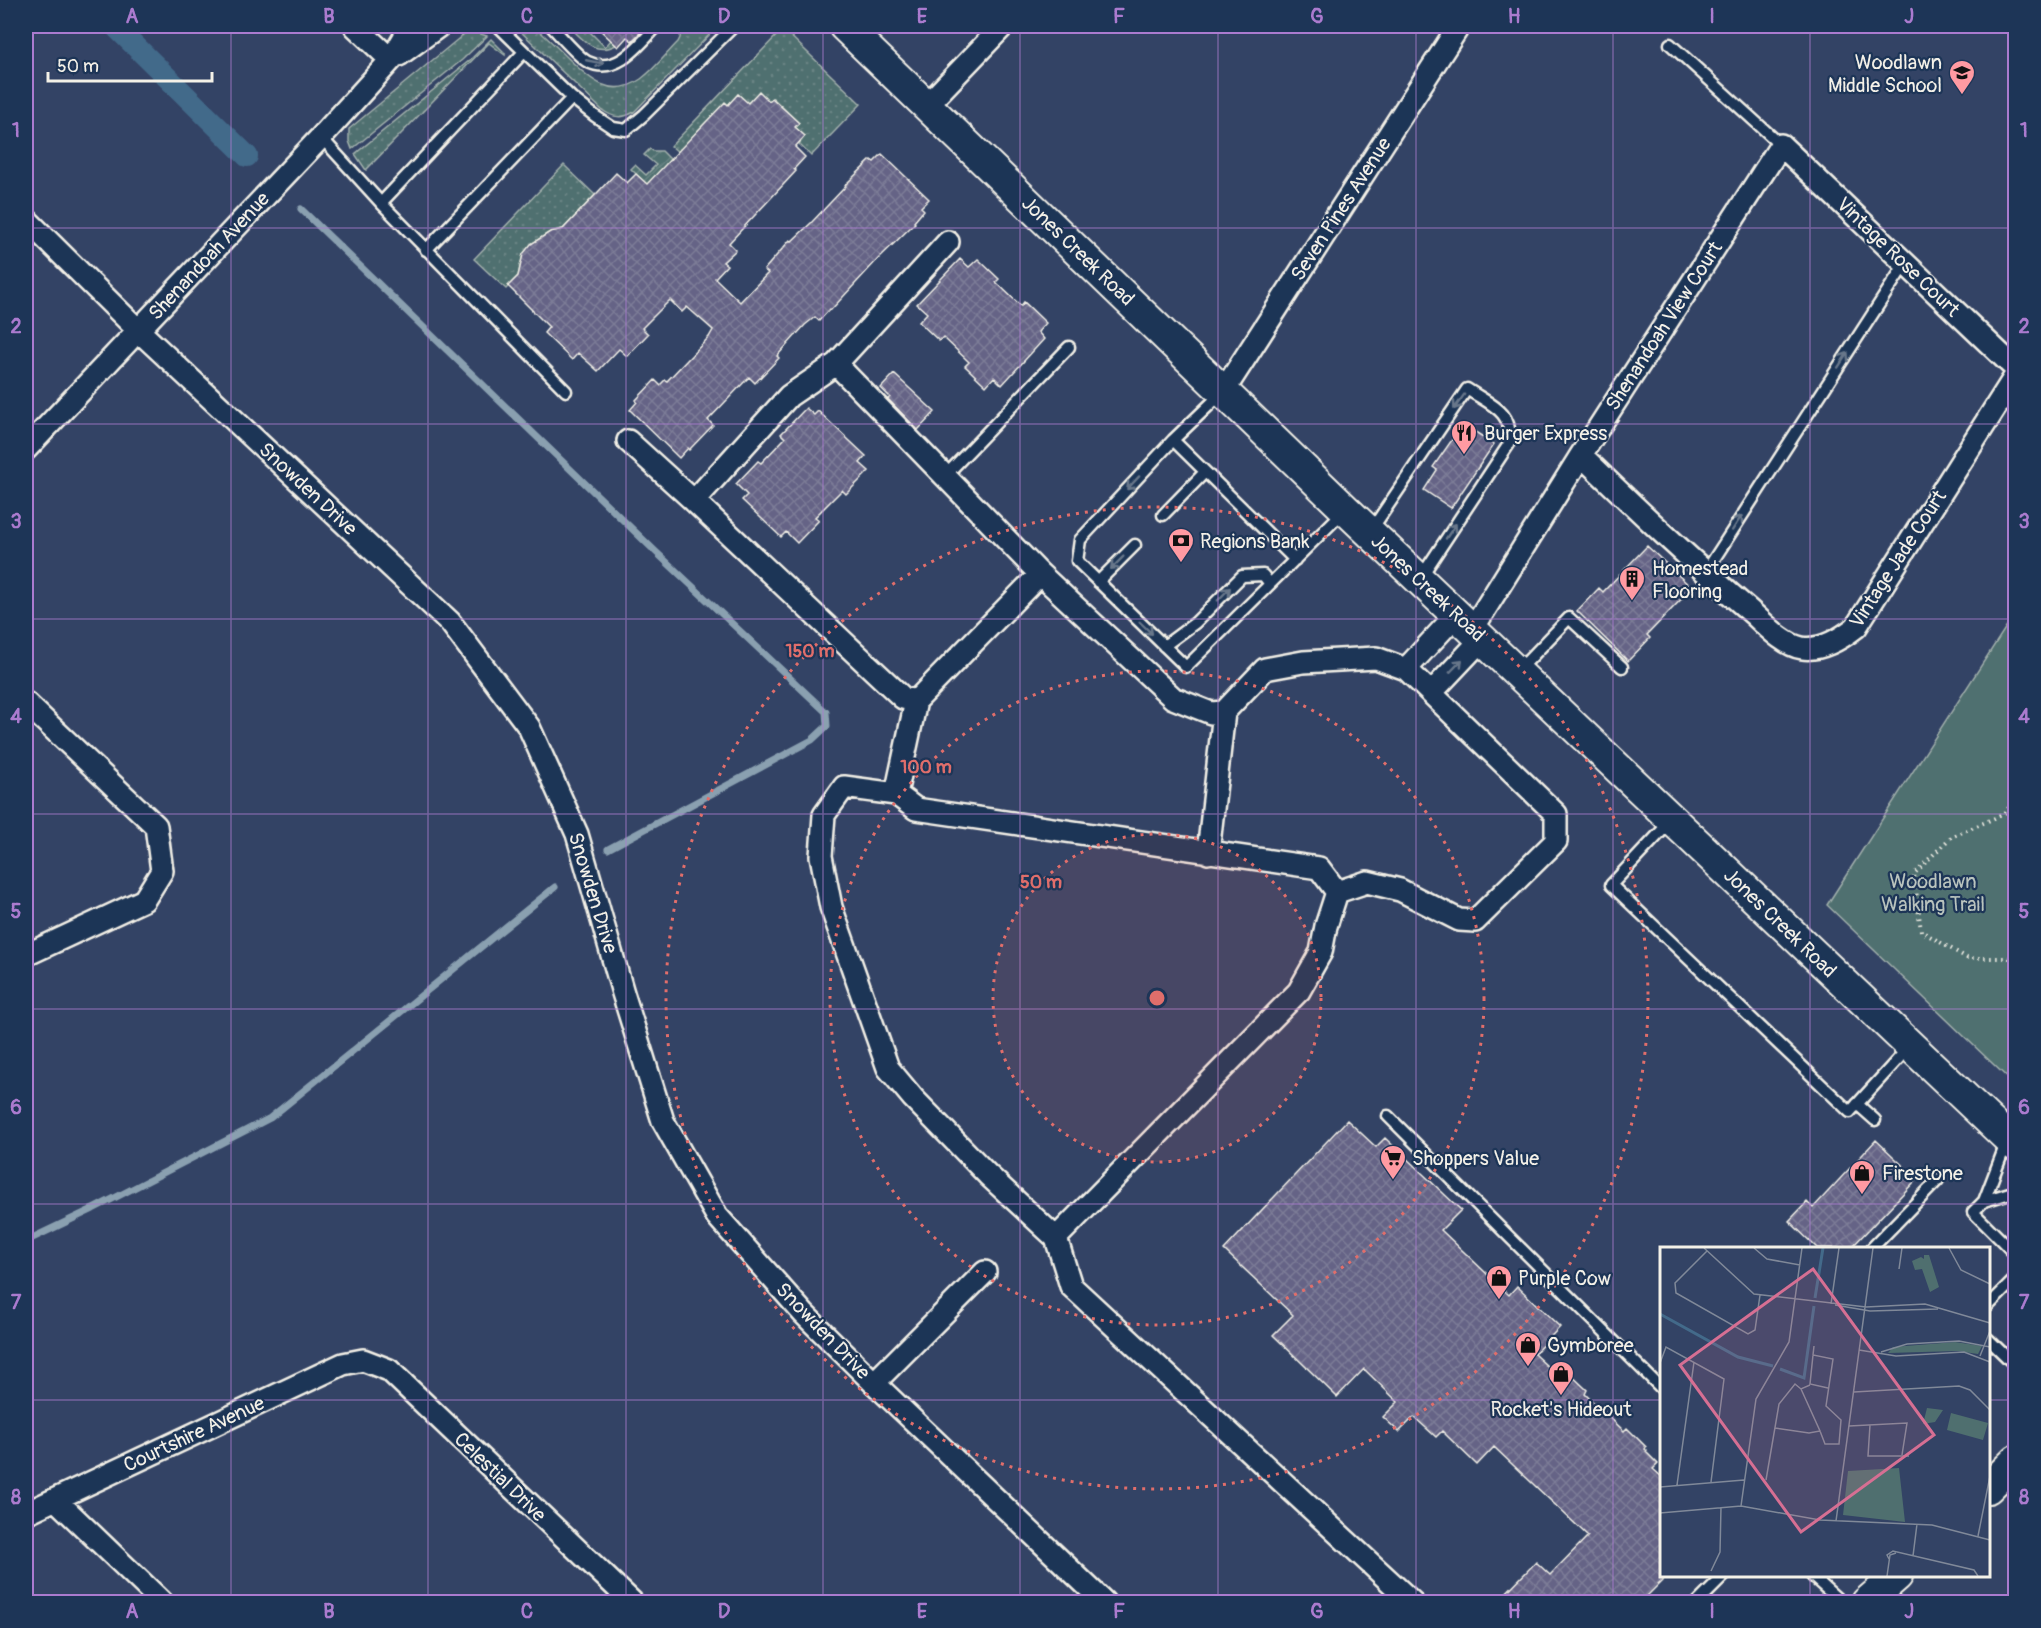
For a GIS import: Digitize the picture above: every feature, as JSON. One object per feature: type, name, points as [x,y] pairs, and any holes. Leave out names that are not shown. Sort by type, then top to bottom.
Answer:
[{"type":"main road","name":"Jones Creek Road","points":[[844,26],[1419,580],[2012,1142]]},
{"type":"main road","points":[[1990,1487],[2016,1460]]},
{"type":"street","points":[[355,26],[391,60]]},
{"type":"street","name":"Shenandoah Avenue","points":[[26,449],[321,137],[391,60],[411,26]]},
{"type":"street","name":"Shenandoah Avenue","points":[[391,60],[439,26]]},
{"type":"street","points":[[927,105],[1003,26]]},
{"type":"street","name":"Seven Pines Avenue","points":[[1223,392],[1459,26]]},
{"type":"street","name":"Vintage Rose Court","points":[[1781,145],[2016,369]]},
{"type":"street","name":"Shenandoah View Court","points":[[1470,628],[1781,145]]},
{"type":"street","name":"Snowden Drive","points":[[26,219],[139,331],[450,622],[529,727],[577,834],[663,1120],[717,1216],[804,1314],[873,1383],[1104,1602]]},
{"type":"street","points":[[694,501],[789,396],[836,364],[948,242]]},
{"type":"street","points":[[836,364],[1040,574],[1173,698],[1211,713],[1224,712]]},
{"type":"street","name":"Vintage Jade Court","points":[[1581,455],[1705,573],[1785,640],[1802,648],[1823,645],[1842,639],[1856,627],[2016,375]]},
{"type":"street","points":[[628,441],[903,698],[916,701]]},
{"type":"street","points":[[896,794],[916,701],[1040,574]]},
{"type":"street","points":[[1406,669],[1470,628]]},
{"type":"street","points":[[1431,693],[1470,628]]},
{"type":"street","points":[[1208,853],[1224,712],[1265,669],[1303,662],[1376,658],[1406,669],[1556,814],[1556,841],[1475,921],[1459,920],[1400,890],[1367,882],[1337,892]]},
{"type":"street","points":[[26,703],[156,826],[162,871],[144,900],[26,955]]},
{"type":"street","points":[[1337,892],[1319,868],[916,809],[896,794],[844,787],[824,815],[821,856],[831,907],[888,1068],[913,1098],[988,1175],[1056,1238],[1071,1286],[1412,1602]]},
{"type":"street","points":[[1056,1238],[1299,991],[1321,952],[1326,926],[1337,892]]},
{"type":"street","points":[[873,1383],[985,1272]]},
{"type":"street","name":"Courtshire Avenue","points":[[26,1513],[343,1364],[363,1360]]},
{"type":"street","name":"Celestial Drive","points":[[363,1360],[389,1370],[632,1602]]},
{"type":"street","points":[[56,1500],[162,1602]]},
{"type":"lane","points":[[498,26],[572,98],[613,128],[626,130],[734,26]]},
{"type":"lane","points":[[551,26],[586,62],[598,64],[620,61],[657,26]]},
{"type":"lane","points":[[1670,44],[1781,145]]},
{"type":"lane","points":[[381,202],[525,52]]},
{"type":"lane","points":[[426,250],[572,98]]},
{"type":"lane","points":[[321,137],[426,250],[566,391]]},
{"type":"lane","points":[[1705,573],[1905,264]]},
{"type":"lane","points":[[945,476],[1069,347]]},
{"type":"lane","points":[[1370,533],[1467,389],[1500,411],[1509,424],[1509,444],[1419,580]]},
{"type":"lane","points":[[1223,392],[1173,440],[1080,540],[1077,561],[1164,646],[1186,667],[1345,509]]},
{"type":"lane","points":[[1173,440],[1295,560]]},
{"type":"lane","points":[[1163,515],[1205,472]]},
{"type":"lane","points":[[1098,582],[1135,545]]},
{"type":"lane","points":[[1164,646],[1195,623],[1242,576],[1263,575],[1270,584]]},
{"type":"lane","points":[[1517,672],[1569,618],[1622,667]]},
{"type":"lane","points":[[1672,820],[1611,885],[1850,1112],[1910,1046]]},
{"type":"lane","points":[[1857,1104],[1875,1120]]},
{"type":"lane","points":[[1388,1116],[1660,1387]]},
{"type":"lane","points":[[2012,1142],[1984,1201],[1973,1212],[2016,1255]]},
{"type":"lane","points":[[1873,1247],[1938,1180]]},
{"type":"lane","points":[[1984,1201],[2016,1191]]},
{"type":"lane","points":[[1990,1305],[2016,1278]]},
{"type":"lane","points":[[1990,1340],[2016,1366]]},
{"type":"lane","points":[[1698,1602],[1722,1577]]},
{"type":"lane","points":[[1814,1577],[1841,1602]]},
{"type":"path","points":[[2016,798],[2004,814],[1952,837],[1914,874],[1920,931],[1967,958],[2012,958],[2016,968]]},
{"type":"green space","points":[[515,26],[534,26],[592,79],[610,87],[620,88],[641,79],[656,66],[678,42],[682,26],[718,26],[634,112],[618,117],[602,110]]},
{"type":"green space","points":[[569,26],[595,26],[590,32],[605,47],[611,40],[616,45],[609,48],[596,48],[584,41]]},
{"type":"green space","points":[[772,26],[780,26],[861,104],[811,156],[799,144],[805,136],[795,127],[799,123],[773,98],[769,101],[759,92],[748,103],[738,94],[702,126],[682,152],[680,149],[677,151],[671,146],[779,33]]},
{"type":"green space","points":[[469,30],[487,36],[462,60],[352,149],[349,129]]},
{"type":"green space","points":[[491,39],[505,55],[489,43],[366,170],[355,154],[470,60]]},
{"type":"green space","points":[[650,149],[662,151],[670,159],[666,164],[668,167],[659,196],[631,169],[635,165],[646,175],[656,165],[644,155]]},
{"type":"green space","points":[[564,165],[595,195],[563,229],[550,232],[531,244],[523,254],[518,276],[506,289],[474,259]]},
{"type":"green space","name":"Woodlawn Walking Trail","points":[[2015,613],[2015,1085],[1827,905]]},
{"type":"building","points":[[596,26],[647,26],[632,41],[627,37],[618,47]]},
{"type":"building","points":[[759,91],[769,101],[772,98],[799,123],[795,127],[805,136],[795,147],[805,157],[794,169],[796,171],[729,243],[736,250],[723,262],[727,265],[715,278],[740,302],[768,273],[764,270],[790,240],[792,241],[811,223],[871,160],[874,162],[882,154],[929,199],[921,207],[924,210],[915,223],[831,310],[819,321],[815,317],[805,325],[777,356],[779,358],[755,383],[749,377],[708,420],[713,425],[679,458],[630,410],[655,380],[660,385],[665,380],[667,381],[713,330],[687,307],[682,312],[670,300],[642,328],[648,334],[627,356],[619,349],[598,371],[578,353],[572,360],[544,333],[549,327],[508,286],[518,276],[523,254],[531,244],[550,232],[563,229],[616,173],[627,183],[636,174],[647,184],[725,102],[728,105],[738,94],[748,103]]},
{"type":"building","points":[[960,259],[969,267],[978,259],[999,279],[996,282],[1021,306],[1024,302],[1046,323],[1038,332],[1044,339],[1002,385],[994,377],[986,386],[965,366],[969,362],[943,337],[939,341],[919,322],[927,313],[917,304]]},
{"type":"building","points":[[894,374],[935,412],[918,430],[888,399],[890,397],[881,388]]},
{"type":"building","points":[[806,408],[814,415],[818,411],[866,456],[860,463],[869,471],[846,494],[842,490],[815,517],[819,520],[797,543],[786,532],[781,537],[742,500],[747,495],[736,484],[758,461],[761,463],[785,438],[781,434]]},
{"type":"building","name":"Burger Express","points":[[1463,424],[1494,444],[1451,508],[1424,490],[1437,470],[1433,467]]},
{"type":"building","name":"Homestead Flooring","points":[[1647,546],[1692,588],[1647,635],[1650,638],[1628,661],[1577,611],[1599,588],[1603,592]]},
{"type":"building","points":[[1347,1120],[1376,1147],[1385,1138],[1461,1210],[1441,1230],[1509,1295],[1517,1286],[1560,1327],[1534,1354],[1560,1378],[1567,1371],[1587,1390],[1585,1394],[1624,1431],[1627,1428],[1646,1447],[1646,1452],[1658,1464],[1653,1469],[1660,1475],[1660,1577],[1662,1581],[1641,1602],[1497,1602],[1536,1562],[1550,1575],[1588,1536],[1494,1447],[1477,1465],[1442,1431],[1436,1437],[1414,1417],[1399,1432],[1383,1417],[1398,1402],[1364,1369],[1337,1397],[1273,1335],[1293,1315],[1224,1250]]},
{"type":"building","name":"Firestone","points":[[1876,1140],[1917,1179],[1852,1247],[1816,1247],[1789,1221],[1807,1202],[1813,1208]]},
{"type":"waterway","points":[[115,26],[247,156]]},
{"type":"waterway","points":[[301,209],[656,552],[826,712],[827,726],[812,740],[608,849]]},
{"type":"waterway","points":[[26,1241],[270,1118],[555,887]]},
{"type":"place","name":"Woodlawn Middle School","points":[[1962,96]]},
{"type":"place","name":"Burger Express","points":[[1464,456]]},
{"type":"place","name":"Regions Bank","points":[[1181,564]]},
{"type":"place","name":"Homestead Flooring","points":[[1632,602]]},
{"type":"place","name":"Shoppers Value","points":[[1393,1181]]},
{"type":"place","name":"Firestone","points":[[1862,1196]]},
{"type":"place","name":"Purple Cow","points":[[1499,1301]]},
{"type":"place","name":"Gymboree","points":[[1528,1368]]},
{"type":"place","name":"Rocket's Hideout","points":[[1561,1397]]}]
